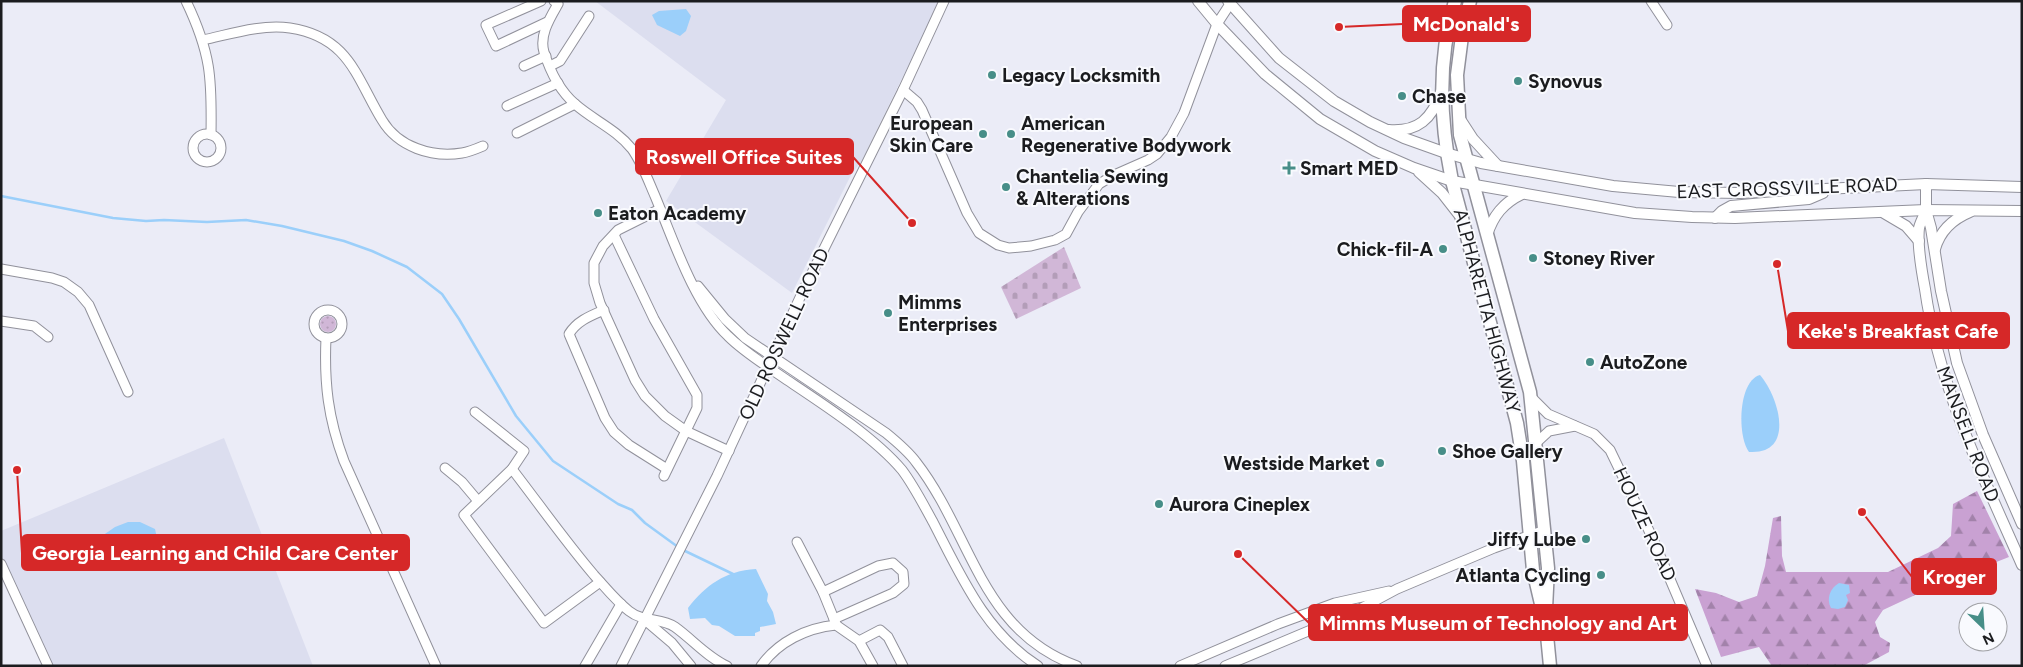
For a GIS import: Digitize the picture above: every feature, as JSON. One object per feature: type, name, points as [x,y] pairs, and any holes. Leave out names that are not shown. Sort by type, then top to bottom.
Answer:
[{"type":"highway","name":"ALPHARETTA HIGHWAY","points":[[1455,1],[1443,54],[1441,92],[1446,153],[1517,424],[1535,578],[1546,623]]},
{"type":"highway","name":"ALPHARETTA HIGHWAY","points":[[1470,1],[1459,56],[1457,114],[1466,159],[1530,396],[1545,530],[1548,582],[1546,623],[1550,666]]},
{"type":"main road","points":[[1198,1],[1217,24],[1265,74],[1320,119],[1357,142],[1414,168],[1442,193],[1462,217]]},
{"type":"main road","name":"EAST CROSSVILLE ROAD","points":[[1229,2],[1264,43],[1297,73],[1334,101],[1386,130],[1466,159],[1613,186],[1679,192],[1740,193],[1833,190],[1926,184],[2022,186]]},
{"type":"main road","points":[[1386,130],[1406,130],[1418,126],[1432,112],[1441,92]]},
{"type":"main road","points":[[1457,114],[1473,139],[1499,166]]},
{"type":"main road","name":"EAST CROSSVILLE ROAD","points":[[1414,168],[1452,181],[1474,186],[1636,213],[1715,218],[1926,210],[2022,211]]},
{"type":"main road","name":"MANSELL ROAD","points":[[1926,184],[1926,210],[1932,228],[1934,250],[1949,333],[1964,386],[1991,456],[2022,524]]},
{"type":"main road","points":[[1715,218],[1731,206],[1809,199],[1833,190]]},
{"type":"main road","points":[[1487,236],[1492,221],[1503,206],[1522,194]]},
{"type":"main road","name":"MANSELL ROAD","points":[[1926,210],[1919,228],[1920,243],[1928,311],[1942,371],[1952,402],[1974,456],[2022,565]]},
{"type":"main road","points":[[1934,250],[1946,228],[1958,218],[1973,211]]},
{"type":"main road","points":[[1881,212],[1906,226],[1920,243]]},
{"type":"street","points":[[186,1],[203,40],[209,62],[212,84],[211,135]]},
{"type":"street","points":[[541,1],[486,25],[496,46],[547,22]]},
{"type":"street","points":[[554,1],[558,4],[547,22],[543,44],[546,56],[558,83],[563,92],[575,104],[609,128],[631,148],[640,162],[701,301],[718,326],[738,346],[876,445],[896,464],[921,499],[984,615],[1004,639],[1038,666]]},
{"type":"street","name":"OLD ROSWELL ROAD","points":[[621,666],[729,451],[828,240],[903,90],[944,1]]},
{"type":"street","points":[[1651,1],[1666,25]]},
{"type":"street","points":[[903,90],[917,102],[922,110],[970,219],[979,233],[998,245],[1009,248],[1031,246],[1062,237],[1066,234],[1078,212],[1100,184],[1114,175],[1148,160],[1165,146],[1178,126],[1217,24],[1229,2]]},
{"type":"street","points":[[550,66],[560,61],[589,16]]},
{"type":"street","points":[[203,40],[270,27],[290,28],[311,34],[331,44],[350,61],[361,78],[382,122],[404,143],[423,151],[442,155],[463,153],[483,146]]},
{"type":"street","points":[[524,66],[546,56]]},
{"type":"street","points":[[507,106],[558,83]]},
{"type":"street","points":[[517,133],[575,104]]},
{"type":"street","points":[[660,208],[618,230],[603,246],[594,263],[594,283],[634,380],[645,396],[665,416],[686,430],[729,451]]},
{"type":"street","points":[[604,310],[574,326],[569,334],[573,347],[605,418],[614,432],[666,472],[697,408],[697,395],[654,319],[614,235]]},
{"type":"street","points":[[1,269],[52,278],[64,282],[78,292],[89,305],[128,392]]},
{"type":"street","points":[[686,270],[734,329],[755,346],[774,356],[902,446],[926,476],[990,593],[1006,616],[1026,637],[1038,646],[1054,656],[1077,666]]},
{"type":"street","points":[[1,321],[34,326],[48,337]]},
{"type":"street","points":[[326,338],[325,377],[327,405],[334,433],[344,460],[436,666]]},
{"type":"street","name":"HOUZE ROAD","points":[[1530,396],[1548,414],[1592,432],[1599,437],[1615,459],[1656,546],[1708,666]]},
{"type":"street","points":[[475,412],[524,451],[512,468],[464,515],[544,624],[600,582]]},
{"type":"street","points":[[1536,443],[1549,431],[1575,426]]},
{"type":"street","points":[[445,468],[462,482],[478,501]]},
{"type":"street","points":[[512,468],[574,552],[600,582],[629,611],[645,620],[672,643],[691,666]]},
{"type":"street","points":[[1224,666],[1356,611],[1397,590],[1494,548],[1545,530]]},
{"type":"street","points":[[798,542],[824,592],[835,622],[858,641],[873,666]]},
{"type":"street","points":[[761,666],[769,654],[782,643],[835,622],[893,593],[904,584],[903,572],[893,563],[878,566],[824,592]]},
{"type":"street","points":[[1,564],[48,666]]},
{"type":"street","points":[[1180,666],[1278,624],[1335,603],[1397,590]]},
{"type":"street","points":[[585,666],[621,604]]},
{"type":"street","points":[[645,620],[674,626],[713,663],[727,666]]},
{"type":"street","points":[[858,641],[880,630],[888,637],[903,666]]},
{"type":"shaded area","points":[[595,1],[940,1],[861,162],[852,173],[792,293],[666,201],[726,100]]},
{"type":"shaded area","points":[[224,438],[313,666],[48,666],[1,564],[1,531]]},
{"type":"green space","points":[[1064,247],[1081,288],[1016,319],[1001,287]]},
{"type":"green space","points":[[328,316],[334,318],[336,324],[334,330],[328,332],[322,330],[320,324],[322,318]]},
{"type":"green space","points":[[1977,491],[2009,557],[1928,589],[1883,610],[1875,622],[1880,637],[1890,643],[1889,652],[1863,666],[1772,666],[1759,647],[1721,657],[1695,589],[1716,593],[1739,602],[1757,596],[1765,566],[1773,518],[1781,516],[1782,556],[1786,572],[1888,572],[1938,548],[1951,536],[1953,504]]},
{"type":"water","points":[[686,9],[691,16],[686,31],[680,36],[657,25],[652,15],[659,11]]},
{"type":"water","points":[[1760,375],[1773,397],[1777,410],[1778,435],[1773,444],[1764,450],[1749,452],[1745,444],[1741,422],[1742,410],[1747,387],[1753,379]]},
{"type":"water","points":[[128,522],[140,522],[155,529],[157,538],[147,547],[105,548],[100,542],[102,536],[115,527]]},
{"type":"water","points":[[756,569],[768,594],[767,601],[773,612],[776,624],[760,627],[760,631],[755,633],[755,636],[735,636],[719,626],[712,625],[705,618],[690,619],[688,608],[709,586],[726,576],[745,570]]},
{"type":"water","points":[[1839,583],[1849,585],[1850,593],[1846,595],[1848,600],[1845,607],[1831,608],[1830,594]]},
{"type":"waterway","points":[[1,196],[113,218],[146,221],[207,222],[246,220],[282,226],[344,241],[407,267],[442,294],[459,319],[516,416],[553,461],[618,504],[632,510],[645,523],[678,547]]},
{"type":"waterway","points":[[683,550],[733,574]]},
{"type":"place","name":"McDonald's","points":[[1339,27]]},
{"type":"place","name":"Legacy Locksmith","points":[[992,75]]},
{"type":"place","name":"Synovus","points":[[1518,81]]},
{"type":"place","name":"Chase","points":[[1402,96]]},
{"type":"place","name":"European Skin Care","points":[[983,134]]},
{"type":"place","name":"American Regenerative Bodywork","points":[[1011,134]]},
{"type":"place","name":"Smart MED","points":[[1289,168]]},
{"type":"place","name":"Chantelia Sewing & Alterations","points":[[1006,187]]},
{"type":"place","name":"Eaton Academy","points":[[598,213]]},
{"type":"place","name":"Roswell Office Suites","points":[[912,223]]},
{"type":"place","name":"Chick-fil-A","points":[[1443,249]]},
{"type":"place","name":"Stoney River","points":[[1533,258]]},
{"type":"place","name":"Keke's Breakfast Cafe","points":[[1777,264]]},
{"type":"place","name":"Mimms Enterprises","points":[[888,313]]},
{"type":"place","name":"AutoZone","points":[[1590,362]]},
{"type":"place","name":"Shoe Gallery","points":[[1442,451]]},
{"type":"place","name":"Westside Market","points":[[1380,463]]},
{"type":"place","name":"Georgia Learning and Child Care Center","points":[[17,470]]},
{"type":"place","name":"Aurora Cineplex","points":[[1159,504]]},
{"type":"place","name":"Kroger","points":[[1862,512]]},
{"type":"place","name":"Jiffy Lube","points":[[1586,539]]},
{"type":"place","name":"Mimms Museum of Technology and Art","points":[[1238,554]]},
{"type":"place","name":"Atlanta Cycling","points":[[1601,575]]}]
